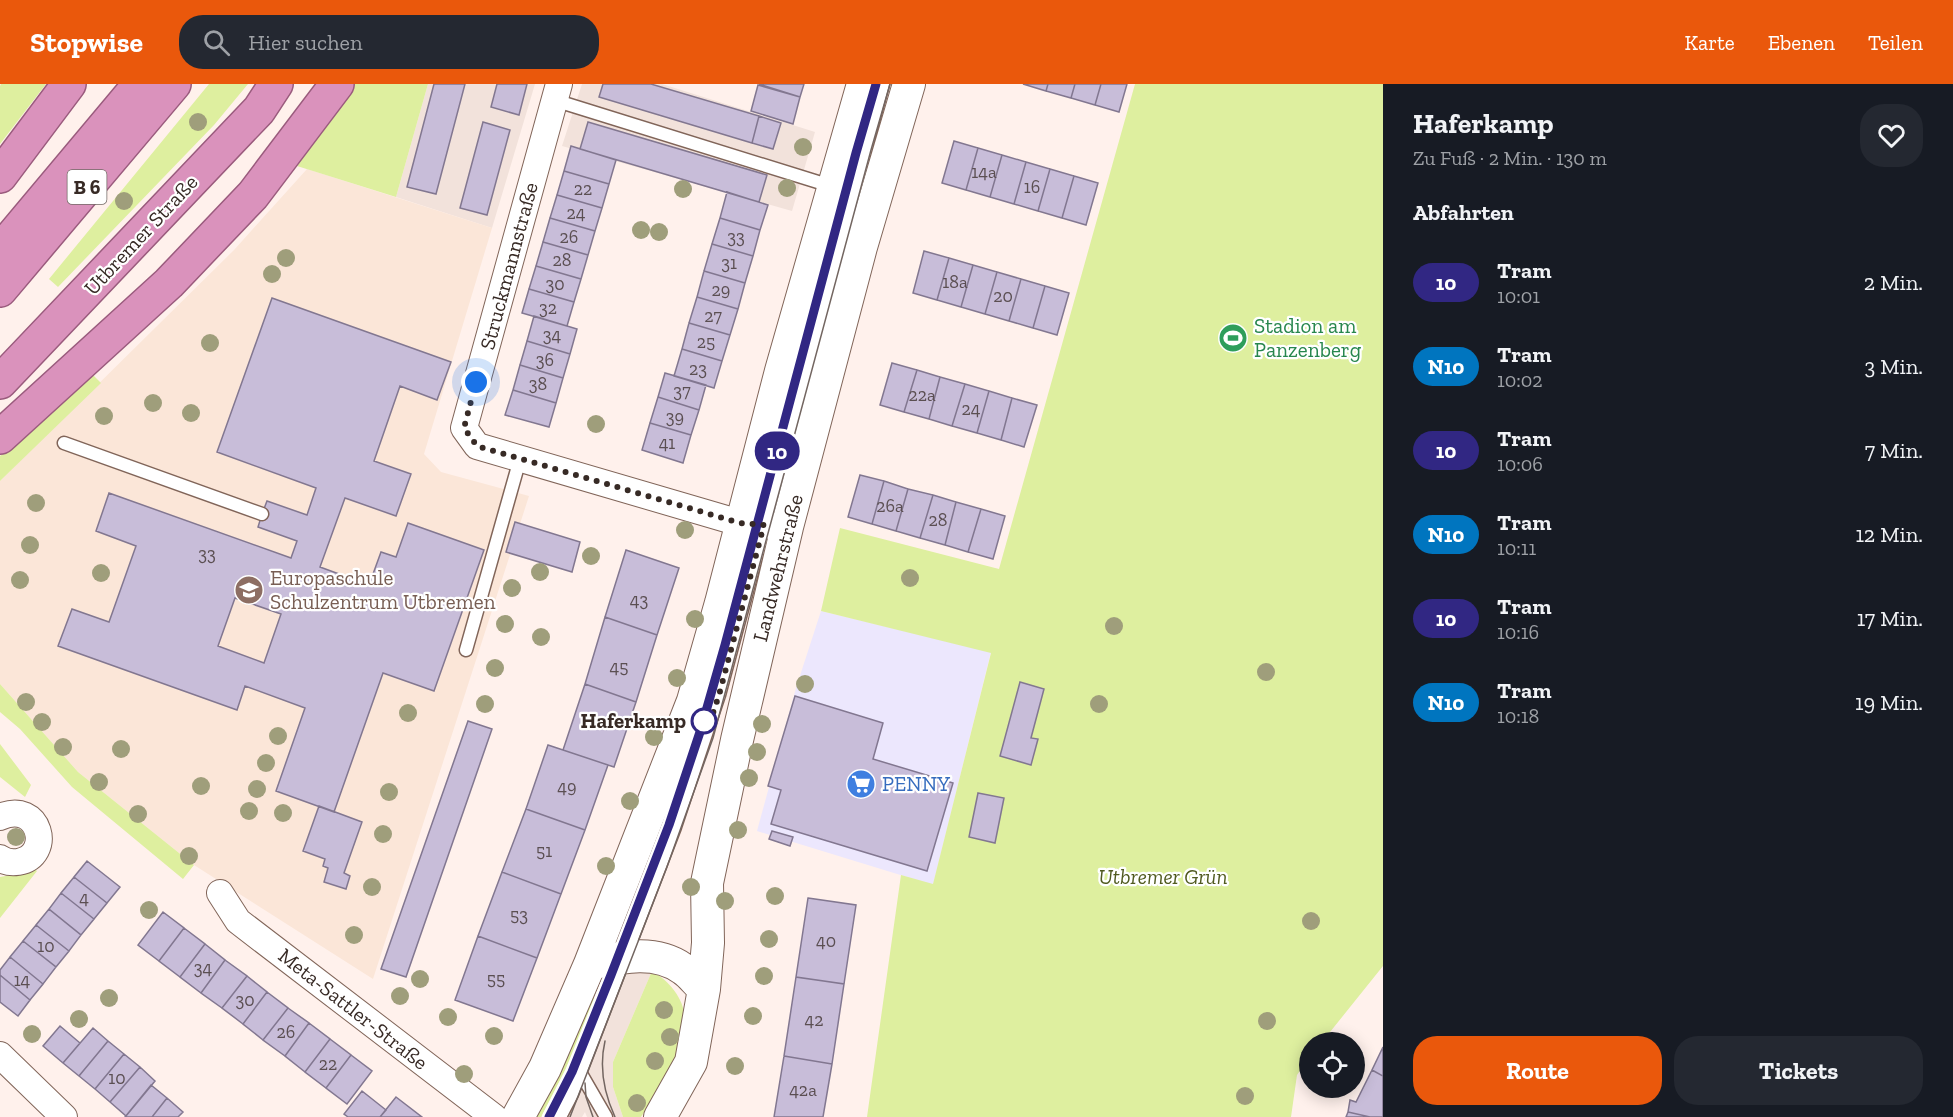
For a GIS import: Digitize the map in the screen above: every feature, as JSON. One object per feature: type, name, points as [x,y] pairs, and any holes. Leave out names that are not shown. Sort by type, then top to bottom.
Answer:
[{"type":"highway","points":[[0,176],[69,84]]},
{"type":"highway","name":"B 6","points":[[0,251],[140,84]]},
{"type":"highway","name":"B 6","points":[[0,290],[174,84]]},
{"type":"highway","name":"Utbremer Straße","points":[[0,382],[259,110],[276,84]]},
{"type":"highway","points":[[0,437],[177,275],[253,195],[337,84]]},
{"type":"street","name":"Landwehrstraße","points":[[660,1117],[691,1062],[704,989],[708,943],[707,883],[737,740],[781,371],[863,84]]},
{"type":"street","name":"Landwehrstraße","points":[[518,1117],[544,1068],[590,964],[693,701],[721,603],[764,525],[861,247],[909,84]]},
{"type":"street","name":"Struckmannstraße","points":[[557,92],[464,428],[477,446],[764,525]]},
{"type":"street","points":[[0,817],[10,813],[20,813],[30,818],[37,826],[39,836],[38,846],[32,856],[24,861],[13,863],[0,858]]},
{"type":"street","name":"Meta-Sattler-Straße","points":[[220,893],[238,921],[494,1117]]},
{"type":"street","points":[[590,964],[633,955],[662,957],[684,969],[704,989]]},
{"type":"street","points":[[0,1055],[64,1117]]},
{"type":"lane","points":[[560,1117],[625,957],[706,738],[883,84]]},
{"type":"lane","points":[[557,92],[834,187]]},
{"type":"lane","points":[[64,443],[262,514]]},
{"type":"lane","points":[[466,650],[520,459]]},
{"type":"lane","points":[[580,1072],[606,1117]]},
{"type":"shaded area","points":[[428,84],[535,84],[492,228],[396,197]]},
{"type":"shaded area","points":[[582,84],[662,84],[815,132],[792,211],[562,146]]},
{"type":"shaded area","name":"Europaschule Schulzentrum Utbremen","points":[[307,169],[492,228],[424,454],[441,472],[529,496],[373,979],[194,865],[78,772],[0,684],[0,481],[234,250]]},
{"type":"shaded area","points":[[821,611],[991,652],[933,885],[757,831],[796,688]]},
{"type":"shaded area","points":[[638,969],[652,971],[613,1062],[613,1087],[623,1117],[587,1117],[585,1112],[582,1117],[541,1117],[553,1097],[595,999],[593,997],[601,987]]},
{"type":"green space","points":[[1,84],[46,84],[0,144],[0,86]]},
{"type":"green space","points":[[209,84],[248,84],[214,125],[58,287],[49,279]]},
{"type":"green space","points":[[355,84],[428,84],[396,197],[297,166]]},
{"type":"green space","name":"Utbremer Grün","points":[[1135,84],[1383,84],[1383,966],[1330,1032],[1299,1032],[1299,1072],[1291,1117],[867,1117],[901,875],[933,884],[991,653],[821,611],[840,528],[999,569]]},
{"type":"green space","points":[[93,375],[101,383],[0,481],[0,456]]},
{"type":"green space","points":[[0,684],[78,772],[194,865],[183,879],[72,787],[20,729],[0,712]]},
{"type":"green space","points":[[0,744],[31,785],[25,797],[0,777]]},
{"type":"green space","points":[[34,868],[37,871],[0,918],[0,877]]},
{"type":"green space","points":[[652,971],[670,985],[679,997],[684,1011],[684,1031],[676,1057],[641,1117],[623,1117],[613,1087],[613,1062]]},
{"type":"green space","points":[[593,997],[595,999],[577,1044],[549,1103],[541,1117],[528,1117],[578,1014]]},
{"type":"building","points":[[434,84],[465,84],[436,194],[407,187]]},
{"type":"building","points":[[497,84],[527,84],[519,115],[491,107]]},
{"type":"building","points":[[603,84],[651,84],[759,116],[752,143],[599,97]]},
{"type":"building","points":[[759,84],[804,84],[800,97]]},
{"type":"building","points":[[1023,84],[1048,84],[1046,91]]},
{"type":"building","points":[[1048,84],[1075,84],[1071,98],[1046,91]]},
{"type":"building","points":[[1075,84],[1101,84],[1095,105],[1071,98]]},
{"type":"building","points":[[1101,84],[1127,84],[1119,112],[1095,105]]},
{"type":"building","points":[[758,85],[800,97],[793,124],[751,111]]},
{"type":"building","points":[[759,116],[781,123],[773,149],[752,143]]},
{"type":"building","points":[[483,122],[510,130],[487,215],[460,208]]},
{"type":"building","points":[[588,122],[767,175],[759,202],[580,149]]},
{"type":"building","points":[[954,141],[978,148],[966,190],[942,183]]},
{"type":"building","points":[[571,146],[616,160],[609,184],[564,171]]},
{"type":"building","points":[[978,148],[1002,155],[990,197],[966,190]]},
{"type":"building","points":[[1002,155],[1026,162],[1014,204],[990,197]]},
{"type":"building","points":[[1026,162],[1050,169],[1038,211],[1014,204]]},
{"type":"building","points":[[1050,169],[1074,176],[1062,218],[1038,211]]},
{"type":"building","points":[[564,171],[609,184],[602,208],[557,195]]},
{"type":"building","points":[[1074,176],[1098,183],[1086,225],[1062,218]]},
{"type":"building","points":[[727,192],[768,205],[760,230],[720,218]]},
{"type":"building","points":[[557,195],[602,208],[595,231],[550,218]]},
{"type":"building","points":[[550,218],[595,231],[588,255],[543,242]]},
{"type":"building","points":[[720,218],[760,230],[753,256],[712,244]]},
{"type":"building","points":[[543,242],[588,255],[581,279],[536,266]]},
{"type":"building","points":[[712,244],[753,256],[745,283],[704,271]]},
{"type":"building","points":[[924,251],[949,258],[937,300],[913,293]]},
{"type":"building","points":[[949,258],[973,265],[961,307],[937,300]]},
{"type":"building","points":[[973,265],[997,272],[985,314],[961,307]]},
{"type":"building","points":[[536,266],[581,279],[574,302],[529,289]]},
{"type":"building","points":[[704,271],[745,283],[738,309],[697,297]]},
{"type":"building","points":[[997,272],[1021,279],[1009,321],[985,314]]},
{"type":"building","points":[[1021,279],[1045,286],[1033,328],[1009,321]]},
{"type":"building","points":[[1045,286],[1069,293],[1057,335],[1033,328]]},
{"type":"building","points":[[529,289],[574,302],[567,326],[522,313]]},
{"type":"building","points":[[697,297],[738,309],[730,335],[689,323]]},
{"type":"building","points":[[272,298],[451,362],[437,400],[400,386],[374,461],[411,474],[396,516],[345,498],[320,567],[369,585],[381,552],[396,557],[408,523],[484,550],[434,691],[383,673],[334,812],[276,791],[305,708],[245,686],[237,710],[58,646],[72,609],[109,622],[136,546],[96,531],[109,493],[291,558],[297,541],[258,527],[262,514],[267,501],[307,515],[316,488],[217,452]],"holes":[[[235,598],[281,614],[264,663],[218,646]]]},
{"type":"building","points":[[534,316],[577,329],[570,354],[527,341]]},
{"type":"building","points":[[689,323],[730,335],[722,361],[682,349]]},
{"type":"building","points":[[527,341],[570,354],[563,378],[520,365]]},
{"type":"building","points":[[682,349],[722,361],[714,388],[674,376]]},
{"type":"building","points":[[892,363],[917,370],[904,412],[880,405]]},
{"type":"building","points":[[520,365],[563,378],[556,403],[513,390]]},
{"type":"building","points":[[917,370],[940,377],[929,419],[904,412]]},
{"type":"building","points":[[665,373],[706,385],[699,410],[658,397]]},
{"type":"building","points":[[940,377],[965,384],[952,426],[929,419]]},
{"type":"building","points":[[965,384],[989,391],[977,433],[952,426]]},
{"type":"building","points":[[513,390],[556,403],[549,427],[505,415]]},
{"type":"building","points":[[989,391],[1012,398],[1001,440],[977,433]]},
{"type":"building","points":[[658,397],[699,410],[691,435],[650,423]]},
{"type":"building","points":[[1012,398],[1037,405],[1024,447],[1001,440]]},
{"type":"building","points":[[650,423],[691,435],[683,463],[642,450]]},
{"type":"building","points":[[860,475],[884,481],[872,524],[848,517]]},
{"type":"building","points":[[884,481],[908,489],[896,531],[872,524]]},
{"type":"building","points":[[908,489],[933,495],[920,538],[896,531]]},
{"type":"building","points":[[933,495],[956,502],[945,545],[920,538]]},
{"type":"building","points":[[956,502],[981,509],[968,552],[945,545]]},
{"type":"building","points":[[981,509],[1005,516],[993,559],[968,552]]},
{"type":"building","points":[[515,522],[580,542],[572,572],[506,552]]},
{"type":"building","points":[[626,550],[679,568],[657,635],[605,617]]},
{"type":"building","points":[[605,617],[657,635],[636,702],[585,684]]},
{"type":"building","points":[[1020,682],[1044,689],[1031,738],[1038,739],[1031,765],[1000,756]]},
{"type":"building","points":[[585,684],[636,702],[614,767],[563,750]]},
{"type":"building","name":"PENNY","points":[[795,696],[883,723],[873,759],[953,783],[927,871],[771,824],[781,790],[768,786]]},
{"type":"building","points":[[468,721],[492,729],[406,977],[381,969]]},
{"type":"building","points":[[548,745],[608,765],[585,830],[526,809]]},
{"type":"building","points":[[978,793],[1004,798],[995,843],[969,837]]},
{"type":"building","points":[[319,806],[362,822],[344,873],[350,876],[346,889],[324,882],[328,868],[323,866],[325,859],[303,851]]},
{"type":"building","points":[[526,809],[585,830],[561,894],[502,872]]},
{"type":"building","points":[[772,831],[793,837],[790,846],[769,839]]},
{"type":"building","points":[[87,861],[120,887],[107,903],[74,877]]},
{"type":"building","points":[[502,872],[561,894],[537,958],[478,936]]},
{"type":"building","points":[[74,877],[107,903],[94,919],[61,893]]},
{"type":"building","points":[[61,893],[94,919],[81,935],[49,909]]},
{"type":"building","points":[[808,898],[856,905],[844,984],[796,977]]},
{"type":"building","points":[[49,909],[81,935],[69,951],[36,925]]},
{"type":"building","points":[[163,912],[184,928],[159,961],[138,945]]},
{"type":"building","points":[[36,925],[69,951],[56,967],[23,941]]},
{"type":"building","points":[[184,928],[205,944],[180,977],[159,961]]},
{"type":"building","points":[[478,936],[537,958],[513,1021],[455,1000]]},
{"type":"building","points":[[23,941],[56,967],[43,984],[10,957]]},
{"type":"building","points":[[205,944],[225,960],[201,993],[180,977]]},
{"type":"building","points":[[10,957],[43,984],[30,1000],[0,975],[0,970]]},
{"type":"building","points":[[225,960],[247,976],[222,1008],[201,993]]},
{"type":"building","points":[[0,975],[30,1000],[18,1016],[0,1002]]},
{"type":"building","points":[[247,976],[267,992],[243,1024],[222,1008]]},
{"type":"building","points":[[796,977],[844,984],[832,1064],[784,1056]]},
{"type":"building","points":[[267,992],[288,1008],[263,1040],[243,1024]]},
{"type":"building","points":[[288,1008],[309,1023],[285,1056],[263,1040]]},
{"type":"building","points":[[309,1023],[330,1039],[305,1072],[285,1056]]},
{"type":"building","points":[[60,1026],[80,1043],[63,1063],[43,1046]]},
{"type":"building","points":[[93,1028],[108,1041],[79,1076],[63,1063]]},
{"type":"building","points":[[330,1039],[351,1055],[326,1088],[305,1072]]},
{"type":"building","points":[[108,1041],[124,1054],[95,1089],[79,1076]]},
{"type":"building","points":[[1383,1047],[1383,1076],[1372,1070]]},
{"type":"building","points":[[124,1054],[140,1067],[110,1102],[95,1089]]},
{"type":"building","points":[[351,1055],[372,1071],[347,1104],[326,1088]]},
{"type":"building","points":[[784,1056],[832,1064],[823,1117],[774,1117]]},
{"type":"building","points":[[140,1067],[155,1081],[126,1116],[110,1102]]},
{"type":"building","points":[[1372,1070],[1383,1076],[1383,1117],[1370,1117],[1348,1112],[1350,1100],[1356,1102],[1358,1098],[1365,1098],[1365,1084]]},
{"type":"building","points":[[151,1085],[167,1098],[152,1117],[125,1117]]},
{"type":"building","points":[[362,1091],[386,1110],[380,1117],[348,1117],[344,1114]]},
{"type":"building","points":[[396,1097],[422,1117],[380,1117]]},
{"type":"building","points":[[167,1098],[183,1112],[178,1117],[152,1117]]},
{"type":"building","points":[[1348,1112],[1370,1117],[1346,1117]]},
{"type":"tram line","points":[[549,1117],[578,1059],[602,999],[668,823],[714,687],[876,84]]},
{"type":"tram line","name":"10","points":[[549,1117],[572,1072],[611,975],[669,825],[700,732],[876,84]]},
{"type":"tram line","points":[[570,1117],[667,867],[713,738],[890,84]]},
{"type":"tram line","points":[[605,1041],[602,1060],[604,1080],[615,1117]]},
{"type":"tram line","points":[[585,1083],[586,1097],[593,1117]]},
{"type":"place","name":"Stadion am Panzenberg","points":[[1233,338]]},
{"type":"place","name":"Europaschule Schulzentrum Utbremen","points":[[249,590]]},
{"type":"place","name":"Haferkamp","points":[[704,721]]},
{"type":"place","name":"PENNY","points":[[861,784]]},
{"type":"route","points":[[476,382],[464,428],[477,446],[740,523],[764,525],[719,695],[712,716],[704,721]]}]
